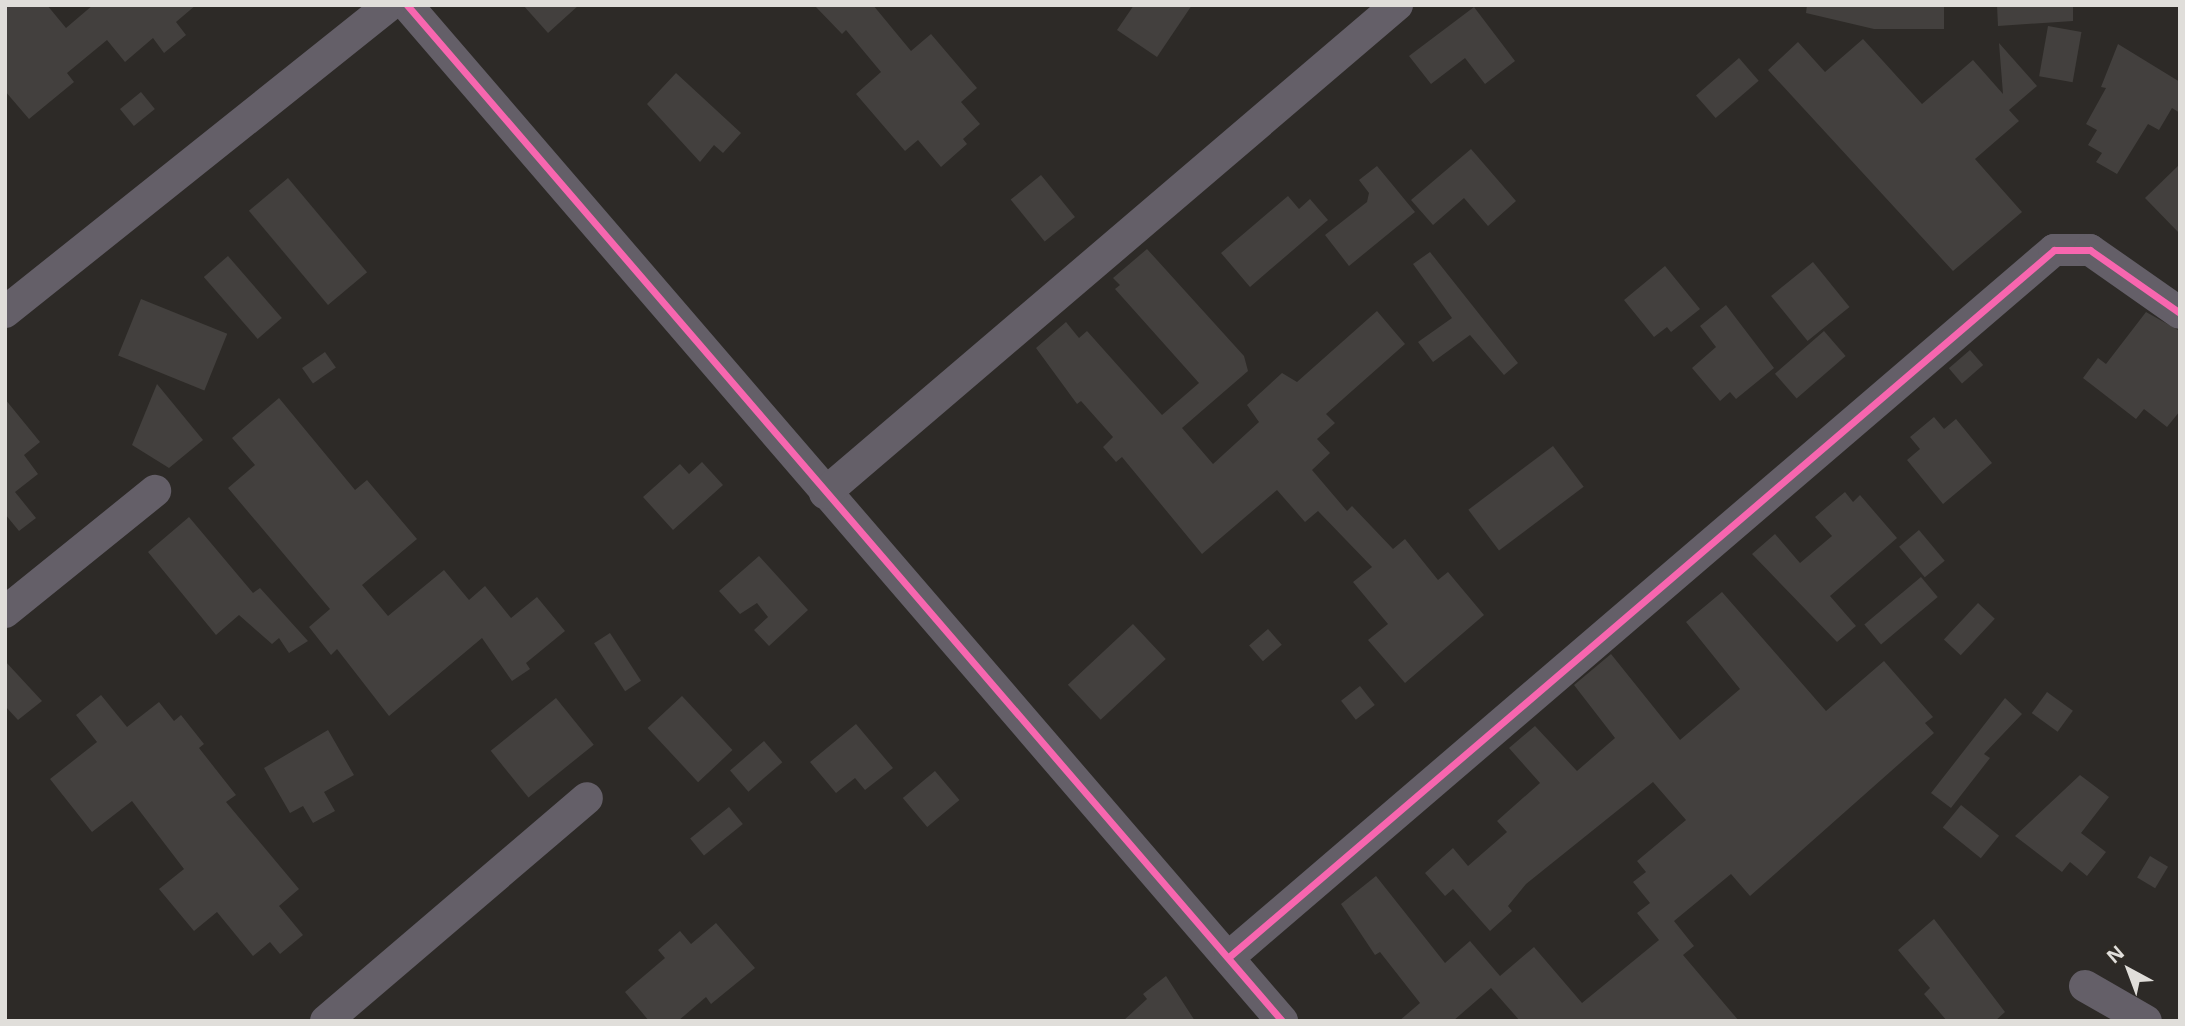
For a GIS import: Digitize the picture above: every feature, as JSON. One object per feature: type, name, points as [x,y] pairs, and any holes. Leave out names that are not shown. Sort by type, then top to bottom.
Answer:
[{"type":"street","points":[[10,299],[389,5]]},
{"type":"street","points":[[407,5],[825,493],[1230,956],[1282,1021]]},
{"type":"street","points":[[825,493],[1396,5]]},
{"type":"street","points":[[1230,956],[2054,250],[2090,250],[2180,313]]},
{"type":"street","points":[[5,612],[155,491]]},
{"type":"street","points":[[326,1021],[587,798]]},
{"type":"street","points":[[2085,986],[2146,1021]]},
{"type":"building","points":[[5,5],[47,5],[66,28],[93,5],[196,5],[176,22],[186,35],[164,53],[153,38],[125,62],[107,40],[67,73],[74,82],[29,119],[5,91]]},
{"type":"building","points":[[523,5],[579,5],[548,33]]},
{"type":"building","points":[[814,5],[873,5],[911,51],[931,34],[977,88],[961,102],[980,124],[963,139],[967,144],[941,167],[918,140],[905,151],[856,94],[881,72],[846,30],[842,34]]},
{"type":"building","points":[[1134,5],[1192,5],[1157,57],[1117,30]]},
{"type":"building","points":[[1807,5],[1944,5],[1944,29],[1874,29],[1806,13]]},
{"type":"building","points":[[1997,5],[2073,5],[2073,21],[1998,26]]},
{"type":"building","points":[[1474,7],[1515,61],[1485,84],[1465,58],[1431,84],[1409,56]]},
{"type":"building","points":[[2048,26],[2081,32],[2073,82],[2039,76]]},
{"type":"building","points":[[1863,39],[1922,104],[1973,60],[2003,94],[1999,43],[2037,86],[2009,110],[2019,121],[1975,159],[2022,212],[1953,271],[1768,70],[1798,42],[1825,72]]},
{"type":"building","points":[[2118,44],[2180,82],[2180,113],[2172,108],[2159,130],[2148,124],[2117,174],[2096,162],[2102,153],[2088,145],[2097,130],[2086,124],[2106,88],[2101,87]]},
{"type":"building","points":[[1739,58],[1759,81],[1716,118],[1696,95]]},
{"type":"building","points":[[676,73],[741,133],[723,153],[714,145],[700,162],[647,104]]},
{"type":"building","points":[[141,92],[155,109],[134,126],[120,109]]},
{"type":"building","points":[[1471,149],[1516,201],[1488,226],[1464,198],[1433,225],[1411,200]]},
{"type":"building","points":[[2180,164],[2180,234],[2145,198]]},
{"type":"building","points":[[1377,166],[1415,212],[1349,266],[1325,235],[1367,202],[1369,193],[1359,180]]},
{"type":"building","points":[[1041,175],[1075,217],[1045,242],[1011,200]]},
{"type":"building","points":[[288,178],[367,272],[328,305],[249,211]]},
{"type":"building","points":[[1288,196],[1299,209],[1310,199],[1328,220],[1250,287],[1221,253]]},
{"type":"building","points":[[1147,249],[1244,356],[1248,371],[1182,428],[1213,464],[1259,422],[1247,405],[1282,373],[1297,382],[1377,311],[1405,344],[1326,414],[1335,423],[1317,439],[1330,453],[1312,470],[1347,511],[1352,506],[1393,549],[1405,539],[1438,580],[1448,572],[1484,615],[1405,683],[1368,640],[1388,624],[1353,582],[1372,567],[1318,511],[1305,522],[1277,490],[1202,554],[1122,457],[1116,462],[1103,447],[1113,437],[1081,401],[1077,404],[1036,348],[1066,322],[1079,338],[1087,331],[1162,415],[1199,383],[1115,289],[1120,285],[1113,278]]},
{"type":"building","points":[[1430,252],[1518,363],[1504,375],[1470,335],[1433,362],[1418,342],[1452,318],[1413,264]]},
{"type":"building","points":[[228,256],[282,318],[258,339],[204,277]]},
{"type":"building","points":[[1813,262],[1850,307],[1808,341],[1771,296]]},
{"type":"building","points":[[1665,266],[1700,309],[1671,332],[1667,327],[1654,337],[1624,300]]},
{"type":"building","points":[[141,299],[227,334],[204,390],[118,356]]},
{"type":"building","points":[[1726,305],[1774,368],[1736,399],[1730,392],[1720,401],[1692,368],[1716,347],[1700,326]]},
{"type":"building","points":[[2146,312],[2180,331],[2180,411],[2167,427],[2144,409],[2136,419],[2083,378],[2098,358],[2106,364]]},
{"type":"building","points":[[1824,331],[1846,356],[1797,399],[1775,374]]},
{"type":"building","points":[[1970,350],[1983,365],[1962,383],[1949,368]]},
{"type":"building","points":[[325,352],[336,368],[313,384],[302,368]]},
{"type":"building","points":[[157,384],[203,440],[169,468],[132,445]]},
{"type":"building","points":[[279,398],[355,490],[367,480],[417,539],[362,585],[388,616],[444,570],[469,600],[485,586],[511,618],[537,597],[565,631],[526,663],[530,669],[512,681],[482,638],[389,716],[337,649],[331,655],[309,627],[330,609],[228,488],[255,465],[232,438]]},
{"type":"building","points":[[5,399],[40,442],[24,455],[38,474],[15,492],[36,518],[19,531],[5,514]]},
{"type":"building","points":[[1934,417],[1944,429],[1956,419],[1992,463],[1943,504],[1907,460],[1920,449],[1910,437]]},
{"type":"building","points":[[1553,446],[1584,487],[1499,551],[1468,510]]},
{"type":"building","points":[[702,462],[723,485],[673,530],[643,497],[680,464],[689,474]]},
{"type":"building","points":[[1845,492],[1853,502],[1860,495],[1897,538],[1830,596],[1856,626],[1837,642],[1752,554],[1775,534],[1800,563],[1832,536],[1815,517]]},
{"type":"building","points":[[189,517],[253,593],[260,588],[308,641],[289,653],[279,638],[272,644],[239,615],[216,635],[148,552]]},
{"type":"building","points":[[1919,530],[1945,561],[1925,577],[1899,547]]},
{"type":"building","points":[[759,556],[808,610],[769,646],[754,630],[768,617],[757,603],[740,614],[719,591]]},
{"type":"building","points":[[1921,577],[1938,597],[1881,644],[1864,625]]},
{"type":"building","points":[[1722,592],[1826,711],[1884,661],[1933,717],[1925,723],[1934,733],[1750,896],[1731,874],[1674,921],[1694,946],[1683,955],[1739,1021],[1520,1021],[1491,988],[1453,1021],[1399,1021],[1420,1003],[1380,952],[1375,955],[1341,904],[1376,876],[1445,963],[1470,941],[1500,976],[1534,947],[1582,1003],[1659,940],[1637,913],[1650,903],[1633,882],[1646,872],[1637,861],[1686,820],[1653,782],[1526,884],[1508,906],[1512,911],[1490,931],[1453,889],[1445,896],[1425,873],[1453,848],[1468,866],[1507,832],[1497,821],[1540,783],[1509,748],[1535,726],[1577,771],[1615,738],[1574,685],[1611,654],[1680,740],[1740,689],[1686,622]]},
{"type":"building","points":[[1978,603],[1995,619],[1961,655],[1944,640]]},
{"type":"building","points":[[1133,624],[1166,659],[1101,720],[1068,685]]},
{"type":"building","points":[[1268,629],[1282,645],[1263,661],[1249,645]]},
{"type":"building","points":[[610,633],[641,681],[625,691],[594,643]]},
{"type":"building","points":[[5,661],[42,701],[18,720],[5,706]]},
{"type":"building","points":[[1360,686],[1375,705],[1356,720],[1341,701]]},
{"type":"building","points":[[2047,692],[2073,711],[2058,732],[2032,713]]},
{"type":"building","points":[[101,695],[127,727],[159,702],[174,721],[181,715],[204,744],[199,748],[236,795],[226,802],[299,889],[279,906],[303,935],[280,954],[270,942],[253,956],[217,912],[194,931],[159,889],[184,869],[132,801],[92,832],[50,779],[97,742],[76,715]]},
{"type":"building","points":[[682,696],[732,750],[698,782],[648,728]]},
{"type":"building","points":[[556,698],[594,745],[528,797],[491,751]]},
{"type":"building","points":[[2005,698],[2022,714],[1984,754],[1990,758],[1951,808],[1931,793]]},
{"type":"building","points":[[856,724],[893,768],[865,790],[855,778],[836,793],[810,762]]},
{"type":"building","points":[[328,730],[354,775],[324,792],[335,811],[313,823],[303,806],[290,813],[264,768]]},
{"type":"building","points":[[764,741],[782,762],[748,792],[730,771]]},
{"type":"building","points":[[935,771],[959,800],[927,827],[903,798]]},
{"type":"building","points":[[2080,775],[2109,797],[2081,833],[2106,852],[2087,876],[2070,862],[2062,872],[2015,836]]},
{"type":"building","points":[[1961,805],[1999,836],[1981,858],[1943,828]]},
{"type":"building","points":[[729,807],[743,824],[704,856],[690,838]]},
{"type":"building","points":[[2150,856],[2168,867],[2155,888],[2137,877]]},
{"type":"building","points":[[1934,919],[2005,1012],[1995,1021],[1947,1021],[1924,994],[1930,988],[1898,950]]},
{"type":"building","points":[[716,923],[755,968],[711,1004],[706,997],[678,1021],[649,1021],[625,992],[665,958],[658,950],[680,931],[691,944]]},
{"type":"building","points":[[1166,976],[1195,1021],[1123,1021],[1147,999],[1143,994]]},
{"type":"cycle path","points":[[407,5],[1282,1021]]},
{"type":"cycle path","points":[[1230,956],[2054,250],[2090,250],[2180,313]]}]
